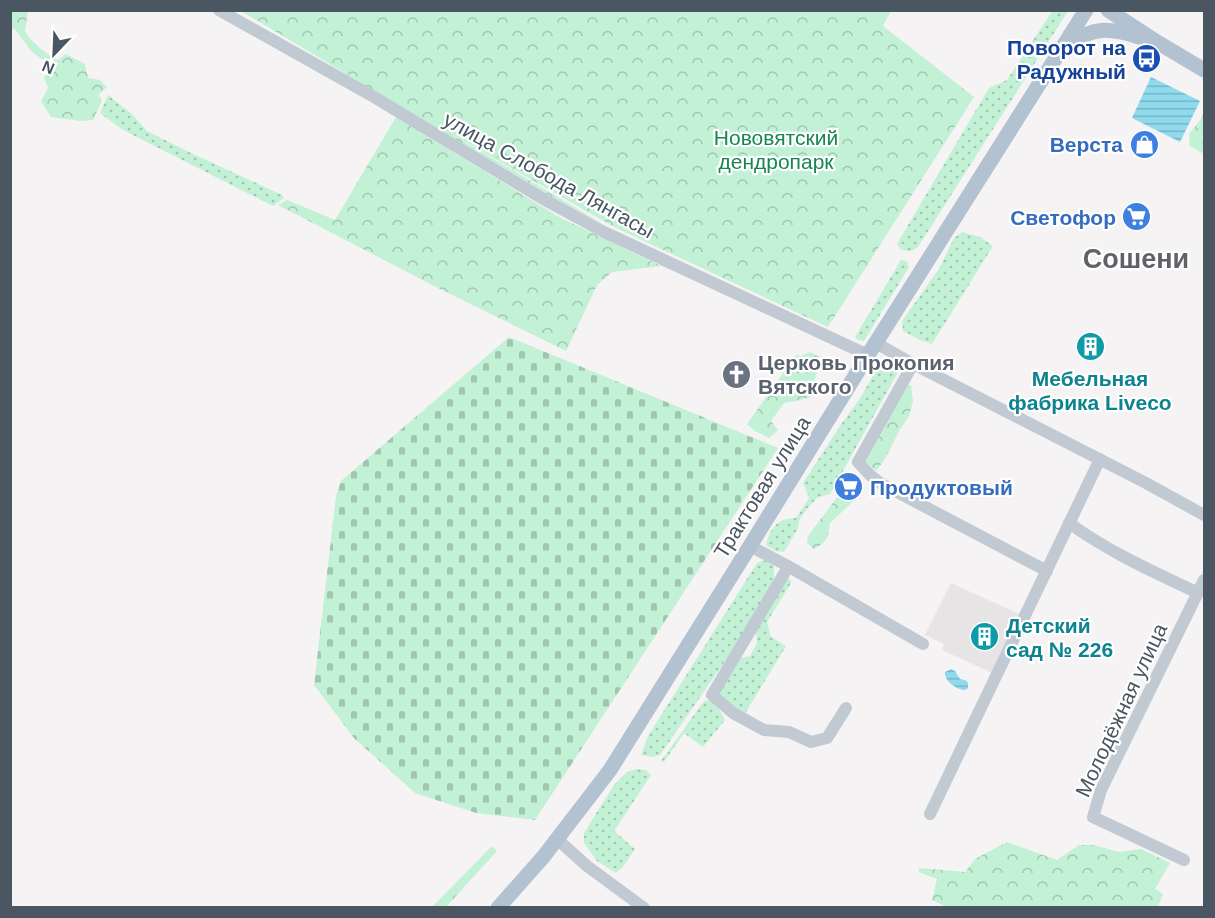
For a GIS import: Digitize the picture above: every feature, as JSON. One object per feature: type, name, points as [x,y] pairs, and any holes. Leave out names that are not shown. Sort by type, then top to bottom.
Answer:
[{"type":"main road","name":"Трактовая улица","points":[[499,907],[544,856],[610,770],[1086,10]]},
{"type":"main road","points":[[1108,10],[1204,70]]},
{"type":"main road","points":[[1129,10],[1156,42]]},
{"type":"main road","points":[[1062,47],[1085,34],[1103,29],[1156,42]]},
{"type":"street","name":"улица Слобода Лянгасы","points":[[219,10],[374,97],[545,200],[603,232],[872,349],[913,364],[1100,459]]},
{"type":"street","points":[[913,364],[858,462],[880,483],[1047,571]]},
{"type":"street","points":[[930,814],[1100,459],[1204,515]]},
{"type":"street","points":[[1069,523],[1090,538],[1198,593]]},
{"type":"street","points":[[750,546],[923,644]]},
{"type":"street","points":[[789,567],[712,695],[733,713],[764,730],[789,732],[811,742],[827,738],[846,708]]},
{"type":"street","name":"Молодёжная улица","points":[[1184,860],[1093,817],[1101,790],[1204,580]]},
{"type":"street","points":[[557,839],[587,866],[644,908]]},
{"type":"shaded area","points":[[951,583],[1019,614],[992,673],[942,650],[944,644],[925,635]]},
{"type":"green space","points":[[11,10],[28,11],[25,31],[39,47],[58,60],[66,54],[85,64],[88,78],[100,80],[107,87],[99,94],[102,101],[93,120],[80,121],[51,117],[41,101],[48,88],[44,78],[51,67],[32,52],[14,28],[11,31]]},
{"type":"green space","points":[[1053,10],[1068,11],[918,247],[911,251],[901,250],[897,244],[989,88],[1007,80]]},
{"type":"green space","name":"Нововятский дендропарк","points":[[241,11],[891,11],[883,26],[974,97],[828,327],[614,227],[450,133],[603,224],[552,197]]},
{"type":"green space","points":[[108,95],[132,114],[147,131],[282,195],[284,198],[273,206],[123,130],[100,113]]},
{"type":"green space","points":[[1204,110],[1204,154],[1190,146],[1189,134],[1201,119]]},
{"type":"green space","points":[[396,117],[559,217],[661,266],[612,272],[597,285],[566,351],[278,205],[287,200],[335,220]]},
{"type":"green space","points":[[962,232],[980,237],[993,246],[932,344],[903,331],[902,321],[939,269],[954,238]]},
{"type":"green space","points":[[901,260],[907,261],[909,267],[864,341],[858,340],[855,337]]},
{"type":"green space","points":[[509,337],[778,448],[535,820],[476,813],[415,793],[354,738],[314,685],[336,496],[341,481]]},
{"type":"green space","points":[[810,352],[820,357],[811,397],[784,403],[771,421],[778,430],[769,438],[755,431],[747,424],[796,355],[801,356]]},
{"type":"green space","points":[[886,357],[902,365],[830,494],[817,498],[806,510],[784,552],[775,551],[766,545],[770,534],[780,522],[796,518],[809,498],[803,483]]},
{"type":"green space","points":[[901,385],[911,385],[913,401],[909,416],[876,471],[864,460],[870,446],[884,429],[885,416]]},
{"type":"green space","points":[[858,477],[863,483],[860,495],[830,523],[826,539],[814,549],[807,543],[808,536],[849,478]]},
{"type":"green space","points":[[764,560],[774,564],[774,578],[765,598],[732,651],[660,755],[652,757],[641,755],[648,736],[757,563]]},
{"type":"green space","points":[[786,578],[791,580],[791,583],[767,622],[771,637],[786,646],[744,715],[719,699],[721,688],[741,658],[750,656],[757,643],[756,633],[761,620]]},
{"type":"green space","points":[[714,700],[725,720],[703,747],[684,733],[664,762],[661,761],[704,701]]},
{"type":"green space","points":[[637,769],[646,770],[651,775],[614,831],[635,849],[616,873],[597,861],[584,843],[584,833],[614,785],[627,772]]},
{"type":"green space","points":[[1007,842],[1057,860],[1079,845],[1094,845],[1119,852],[1141,849],[1170,863],[1155,889],[1163,894],[1158,907],[1134,908],[949,908],[932,900],[937,879],[919,872],[919,868],[965,872],[975,859]]},
{"type":"green space","points":[[492,846],[497,851],[446,907],[432,907]]},
{"type":"water","points":[[1151,77],[1200,101],[1180,142],[1132,118]]},
{"type":"water","points":[[951,669],[960,679],[967,681],[968,688],[962,690],[949,682],[945,672]]},
{"type":"place","name":"Поворот на Радужный","points":[[1147,59]]},
{"type":"place","name":"Верста","points":[[1144,144]]},
{"type":"place","name":"Светофор","points":[[1137,217]]},
{"type":"place","name":"Мебельная фабрика Liveco","points":[[1090,347]]},
{"type":"place","name":"Церковь Прокопия Вятского","points":[[737,374]]},
{"type":"place","name":"Продуктовый","points":[[849,487]]},
{"type":"place","name":"Детский сад № 226","points":[[985,637]]},
{"type":"district","name":"Сошени","points":[[1136,259]]}]
